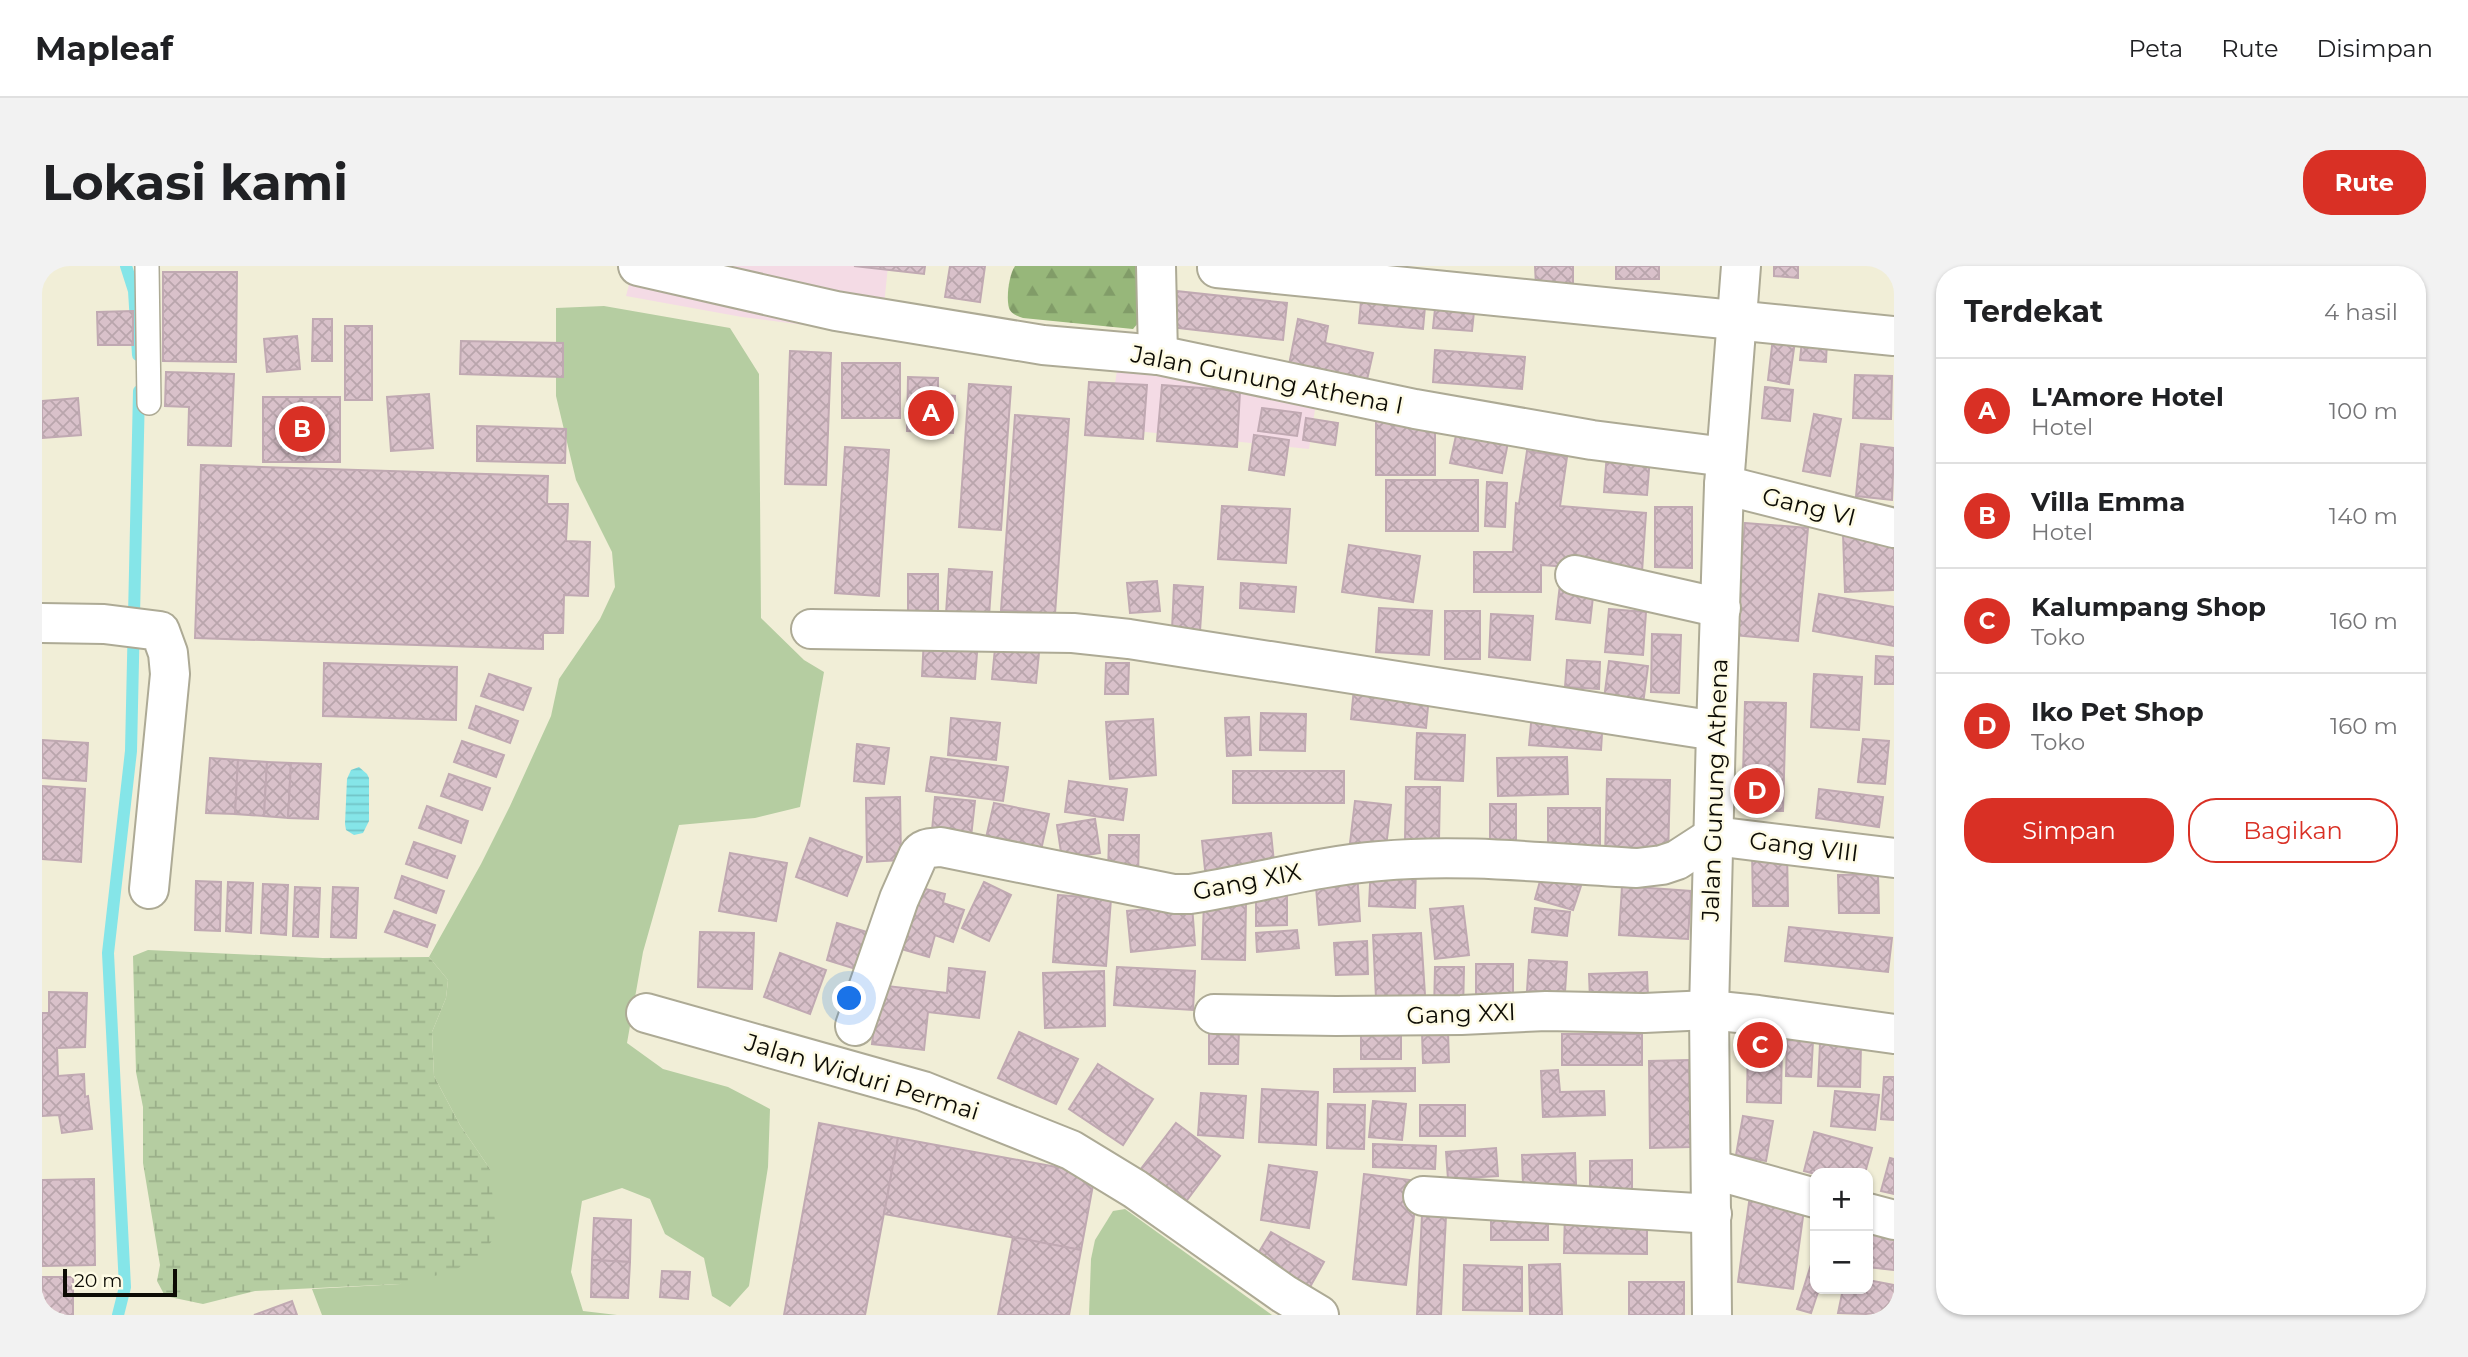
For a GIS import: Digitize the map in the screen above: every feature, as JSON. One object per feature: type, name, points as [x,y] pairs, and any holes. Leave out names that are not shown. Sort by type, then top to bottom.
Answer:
[{"type":"street","name":"Jalan Gunung Athena I","points":[[638,266],[688,272],[861,315],[1043,345],[1158,355],[1415,409],[1592,440],[1725,471]]},
{"type":"street","points":[[1156,266],[1158,355]]},
{"type":"street","name":"Jalan Gunung Athena","points":[[1712,1315],[1709,1010],[1716,731],[1725,471],[1741,266]]},
{"type":"street","points":[[1217,268],[1894,336]]},
{"type":"street","name":"Gang VI","points":[[1725,471],[1894,528]]},
{"type":"street","points":[[1575,575],[1721,607]]},
{"type":"street","points":[[42,623],[104,624],[159,631],[168,653],[170,674],[149,889]]},
{"type":"street","points":[[811,629],[1073,633],[1129,639],[1716,731]]},
{"type":"street","name":"Gang VIII","points":[[1714,836],[1894,858]]},
{"type":"street","name":"Gang XIX","points":[[855,1026],[899,899],[921,851],[930,848],[941,847],[1174,894],[1190,894],[1307,870],[1381,860],[1448,859],[1637,868],[1677,860],[1714,836]]},
{"type":"street","name":"Gang XXI","points":[[1214,1014],[1461,1015],[1546,1011],[1644,1013],[1709,1010],[1758,1014],[1894,1034]]},
{"type":"street","name":"Jalan Widuri Permai","points":[[646,1013],[923,1091],[1072,1150],[1135,1189],[1284,1294],[1319,1315]]},
{"type":"street","points":[[1711,1169],[1810,1197]]},
{"type":"street","points":[[1423,1196],[1712,1214]]},
{"type":"street","points":[[1873,1214],[1894,1220]]},
{"type":"lane","points":[[147,266],[149,403]]},
{"type":"shaded area","points":[[634,266],[888,266],[881,335],[742,317],[626,296]]},
{"type":"shaded area","points":[[1118,364],[1317,396],[1309,449],[1108,428]]},
{"type":"green space","points":[[1015,266],[1141,266],[1139,322],[1133,329],[1016,316],[1008,303],[1010,280]]},
{"type":"green space","points":[[604,306],[730,328],[759,374],[761,618],[804,660],[824,672],[800,807],[755,818],[679,825],[643,952],[627,1043],[663,1069],[728,1087],[770,1109],[768,1167],[749,1286],[730,1307],[712,1296],[704,1258],[665,1234],[650,1199],[622,1188],[582,1201],[571,1272],[583,1311],[617,1315],[322,1315],[312,1289],[400,1284],[490,1169],[460,1125],[434,1076],[432,1032],[446,998],[448,980],[429,957],[510,806],[551,716],[559,679],[600,619],[615,587],[612,552],[576,480],[556,396],[556,308]]},
{"type":"green space","points":[[148,950],[323,958],[429,957],[448,980],[446,998],[432,1032],[434,1076],[460,1125],[490,1169],[495,1222],[493,1239],[482,1255],[451,1272],[400,1284],[255,1291],[203,1304],[165,1296],[157,1281],[160,1265],[143,1163],[143,1107],[136,1072],[133,956]]},
{"type":"green space","points":[[1125,1209],[1272,1315],[1089,1315],[1091,1259],[1095,1240],[1113,1211]]},
{"type":"water","points":[[359,767],[369,778],[369,821],[363,833],[354,835],[346,830],[345,824],[347,779],[351,770]]},
{"type":"building","points":[[854,266],[925,266],[924,274]]},
{"type":"building","points":[[950,266],[985,266],[980,302],[945,297]]},
{"type":"building","points":[[1535,266],[1573,266],[1573,285],[1536,286]]},
{"type":"building","points":[[1616,266],[1659,266],[1659,279],[1616,279]]},
{"type":"building","points":[[1774,266],[1798,266],[1798,278],[1774,276]]},
{"type":"building","points":[[163,272],[237,272],[236,362],[163,361]]},
{"type":"building","points":[[1167,290],[1287,303],[1283,340],[1162,326]]},
{"type":"building","points":[[1362,290],[1426,296],[1423,329],[1359,323]]},
{"type":"building","points":[[1436,299],[1475,302],[1472,331],[1433,328]]},
{"type":"building","points":[[133,311],[133,345],[98,345],[97,312]]},
{"type":"building","points":[[313,319],[332,319],[332,361],[312,361]]},
{"type":"building","points":[[1298,319],[1328,326],[1325,343],[1373,353],[1366,384],[1288,370]]},
{"type":"building","points":[[345,326],[372,326],[372,400],[345,400]]},
{"type":"building","points":[[297,336],[300,369],[267,372],[264,339]]},
{"type":"building","points":[[1773,338],[1795,341],[1789,384],[1768,380]]},
{"type":"building","points":[[1802,340],[1827,342],[1826,362],[1800,360]]},
{"type":"building","points":[[461,341],[563,343],[563,377],[460,374]]},
{"type":"building","points":[[1435,350],[1525,357],[1522,389],[1433,382]]},
{"type":"building","points":[[790,351],[831,353],[826,485],[785,484]]},
{"type":"building","points":[[842,363],[900,363],[900,418],[842,418]]},
{"type":"building","points":[[166,372],[234,374],[231,446],[188,445],[189,407],[165,406]]},
{"type":"building","points":[[1855,375],[1892,376],[1891,419],[1853,418]]},
{"type":"building","points":[[908,377],[938,378],[938,394],[955,396],[953,433],[907,431]]},
{"type":"building","points":[[1089,382],[1147,385],[1143,439],[1085,435]]},
{"type":"building","points":[[969,384],[1011,387],[1001,530],[959,527]]},
{"type":"building","points":[[1162,385],[1240,391],[1237,447],[1157,441]]},
{"type":"building","points":[[1765,387],[1793,390],[1790,421],[1762,418]]},
{"type":"building","points":[[429,394],[433,448],[391,451],[387,397]]},
{"type":"building","points":[[263,397],[340,397],[340,462],[263,462]]},
{"type":"building","points":[[78,398],[81,435],[42,438],[42,401]]},
{"type":"building","points":[[1262,408],[1301,413],[1297,436],[1258,431]]},
{"type":"building","points":[[1376,414],[1435,414],[1435,475],[1376,475]]},
{"type":"building","points":[[1814,414],[1841,419],[1830,476],[1803,471]]},
{"type":"building","points":[[1015,415],[1069,419],[1055,614],[1001,610]]},
{"type":"building","points":[[1306,418],[1338,423],[1335,445],[1303,440]]},
{"type":"building","points":[[1459,422],[1510,432],[1502,473],[1450,463]]},
{"type":"building","points":[[477,426],[566,429],[565,463],[477,461]]},
{"type":"building","points":[[1254,435],[1289,440],[1284,475],[1249,470]]},
{"type":"building","points":[[1861,444],[1894,448],[1892,500],[1856,496]]},
{"type":"building","points":[[845,447],[889,450],[879,596],[835,593]]},
{"type":"building","points":[[1527,451],[1567,457],[1560,506],[1646,513],[1642,572],[1541,565],[1541,592],[1474,592],[1474,552],[1513,552],[1516,503],[1519,504]]},
{"type":"building","points":[[1607,453],[1650,457],[1647,495],[1604,492]]},
{"type":"building","points":[[201,465],[548,476],[547,504],[568,504],[566,541],[590,542],[588,596],[564,595],[563,633],[543,633],[543,649],[195,638]]},
{"type":"building","points":[[1386,480],[1478,480],[1478,531],[1386,531]]},
{"type":"building","points":[[1487,482],[1507,483],[1505,527],[1485,526]]},
{"type":"building","points":[[1222,506],[1290,509],[1286,563],[1218,559]]},
{"type":"building","points":[[1655,507],[1692,507],[1692,568],[1655,567]]},
{"type":"building","points":[[1745,523],[1808,528],[1798,641],[1734,635]]},
{"type":"building","points":[[1894,532],[1894,590],[1845,592],[1843,534]]},
{"type":"building","points":[[1349,545],[1420,556],[1413,602],[1342,592]]},
{"type":"building","points":[[949,569],[992,572],[988,631],[945,628]]},
{"type":"building","points":[[908,574],[938,574],[938,628],[908,628]]},
{"type":"building","points":[[1157,581],[1160,611],[1130,613],[1127,583]]},
{"type":"building","points":[[1241,583],[1296,587],[1294,612],[1240,608]]},
{"type":"building","points":[[1560,584],[1594,588],[1590,623],[1556,619]]},
{"type":"building","points":[[1174,585],[1203,587],[1200,631],[1172,630]]},
{"type":"building","points":[[1819,594],[1894,607],[1894,646],[1813,631]]},
{"type":"building","points":[[1379,608],[1432,611],[1429,655],[1376,652]]},
{"type":"building","points":[[1609,609],[1646,612],[1643,655],[1605,652]]},
{"type":"building","points":[[1445,611],[1480,611],[1480,659],[1445,659]]},
{"type":"building","points":[[1491,614],[1533,616],[1530,660],[1489,657]]},
{"type":"building","points":[[1652,634],[1681,635],[1679,693],[1651,692]]},
{"type":"building","points":[[924,638],[978,640],[975,679],[922,676]]},
{"type":"building","points":[[996,638],[1040,643],[1036,683],[992,679]]},
{"type":"building","points":[[1876,656],[1894,657],[1894,684],[1875,684]]},
{"type":"building","points":[[1567,660],[1600,662],[1599,689],[1565,687]]},
{"type":"building","points":[[1609,661],[1648,666],[1643,704],[1604,699]]},
{"type":"building","points":[[324,663],[457,667],[456,720],[323,716]]},
{"type":"building","points":[[1106,663],[1129,663],[1128,694],[1105,694]]},
{"type":"building","points":[[489,674],[531,688],[523,710],[481,696]]},
{"type":"building","points":[[1814,674],[1862,677],[1859,730],[1811,727]]},
{"type":"building","points":[[1354,688],[1429,696],[1426,728],[1351,719]]},
{"type":"building","points":[[1745,702],[1786,703],[1783,811],[1742,810]]},
{"type":"building","points":[[476,706],[518,721],[510,743],[469,728]]},
{"type":"building","points":[[1261,713],[1306,714],[1305,751],[1260,750]]},
{"type":"building","points":[[1532,713],[1603,718],[1601,750],[1529,745]]},
{"type":"building","points":[[1249,717],[1251,755],[1227,756],[1225,718]]},
{"type":"building","points":[[951,718],[1000,723],[996,760],[948,755]]},
{"type":"building","points":[[1153,719],[1156,775],[1110,779],[1106,722]]},
{"type":"building","points":[[1417,733],[1465,735],[1463,781],[1415,779]]},
{"type":"building","points":[[1863,739],[1889,741],[1885,784],[1858,782]]},
{"type":"building","points":[[42,740],[88,743],[86,781],[42,778]]},
{"type":"building","points":[[462,741],[504,755],[496,777],[454,762]]},
{"type":"building","points":[[857,744],[889,748],[884,784],[854,781]]},
{"type":"building","points":[[931,757],[1008,767],[1003,801],[926,791]]},
{"type":"building","points":[[1567,757],[1568,794],[1498,796],[1497,758]]},
{"type":"building","points":[[210,758],[238,760],[235,814],[206,813]]},
{"type":"building","points":[[238,760],[267,762],[264,816],[235,814]]},
{"type":"building","points":[[267,762],[291,763],[288,818],[264,816]]},
{"type":"building","points":[[291,763],[321,764],[318,819],[288,818]]},
{"type":"building","points":[[1233,771],[1344,771],[1344,803],[1233,803]]},
{"type":"building","points":[[449,774],[490,788],[482,810],[441,796]]},
{"type":"building","points":[[1607,779],[1670,780],[1668,859],[1605,858]]},
{"type":"building","points":[[1069,781],[1127,789],[1123,820],[1065,812]]},
{"type":"building","points":[[42,786],[85,789],[81,862],[42,859]]},
{"type":"building","points":[[1406,787],[1440,787],[1439,840],[1405,840]]},
{"type":"building","points":[[1819,789],[1883,797],[1879,827],[1816,818]]},
{"type":"building","points":[[900,797],[901,860],[867,862],[866,798]]},
{"type":"building","points":[[935,797],[975,801],[970,846],[931,842]]},
{"type":"building","points":[[1355,801],[1391,805],[1386,847],[1350,843]]},
{"type":"building","points":[[994,803],[1049,814],[1041,850],[986,838]]},
{"type":"building","points":[[1490,804],[1516,804],[1516,843],[1490,843]]},
{"type":"building","points":[[427,806],[468,821],[461,843],[419,828]]},
{"type":"building","points":[[1548,808],[1600,808],[1600,849],[1548,849]]},
{"type":"building","points":[[1095,819],[1100,853],[1062,859],[1057,825]]},
{"type":"building","points":[[1271,833],[1275,872],[1206,879],[1202,841]]},
{"type":"building","points":[[1109,835],[1139,835],[1138,877],[1108,876]]},
{"type":"building","points":[[810,838],[862,857],[847,896],[796,877]]},
{"type":"building","points":[[414,842],[455,856],[447,878],[406,864]]},
{"type":"building","points":[[1752,850],[1787,850],[1788,906],[1753,906]]},
{"type":"building","points":[[730,853],[787,863],[776,921],[719,911]]},
{"type":"building","points":[[1371,863],[1416,864],[1415,908],[1369,906]]},
{"type":"building","points":[[1357,870],[1360,921],[1319,925],[1315,874]]},
{"type":"building","points":[[1542,874],[1581,886],[1573,910],[1535,899]]},
{"type":"building","points":[[1878,874],[1879,913],[1839,913],[1838,875]]},
{"type":"building","points":[[402,876],[444,891],[436,913],[395,898]]},
{"type":"building","points":[[196,881],[221,882],[220,931],[195,930]]},
{"type":"building","points":[[228,882],[253,883],[251,933],[226,931]]},
{"type":"building","points":[[984,882],[1011,895],[989,941],[962,928]]},
{"type":"building","points":[[1256,882],[1287,882],[1287,925],[1256,926]]},
{"type":"building","points":[[263,884],[288,885],[286,935],[261,933]]},
{"type":"building","points":[[914,886],[945,894],[943,903],[964,910],[953,942],[935,935],[929,957],[898,948]]},
{"type":"building","points":[[1622,886],[1691,891],[1688,939],[1619,935]]},
{"type":"building","points":[[295,887],[320,888],[318,937],[293,936]]},
{"type":"building","points":[[333,887],[358,888],[356,938],[331,937]]},
{"type":"building","points":[[1058,895],[1111,899],[1106,966],[1053,962]]},
{"type":"building","points":[[1204,901],[1246,902],[1245,960],[1202,959]]},
{"type":"building","points":[[1192,905],[1195,945],[1131,952],[1127,911]]},
{"type":"building","points":[[1463,906],[1469,955],[1435,959],[1430,909]]},
{"type":"building","points":[[1535,908],[1570,912],[1567,936],[1532,932]]},
{"type":"building","points":[[394,911],[435,925],[427,947],[385,932]]},
{"type":"building","points":[[837,923],[870,933],[859,970],[827,960]]},
{"type":"building","points":[[1789,927],[1892,938],[1888,972],[1785,961]]},
{"type":"building","points":[[1297,930],[1299,948],[1257,952],[1256,933]]},
{"type":"building","points":[[700,932],[754,933],[752,989],[698,987]]},
{"type":"building","points":[[1421,933],[1425,995],[1376,998],[1373,935]]},
{"type":"building","points":[[1367,941],[1368,974],[1336,975],[1334,943]]},
{"type":"building","points":[[780,953],[826,970],[810,1014],[764,997]]},
{"type":"building","points":[[1529,960],[1567,962],[1565,992],[1527,991]]},
{"type":"building","points":[[1476,964],[1513,964],[1513,1000],[1476,999]]},
{"type":"building","points":[[1117,967],[1195,971],[1193,1010],[1114,1005]]},
{"type":"building","points":[[1435,967],[1464,967],[1463,1012],[1434,1011]]},
{"type":"building","points":[[949,968],[985,972],[979,1018],[928,1012],[924,1050],[872,1044],[879,985],[947,993]]},
{"type":"building","points":[[1104,971],[1105,1026],[1045,1028],[1043,973]]},
{"type":"building","points":[[1647,972],[1648,996],[1590,999],[1589,974]]},
{"type":"building","points":[[49,992],[87,993],[85,1047],[57,1048],[58,1076],[84,1074],[85,1097],[88,1096],[92,1129],[62,1133],[59,1115],[42,1116],[42,1013],[49,1013]]},
{"type":"building","points":[[1361,1023],[1401,1023],[1401,1059],[1361,1059]]},
{"type":"building","points":[[1209,1028],[1239,1028],[1238,1064],[1209,1064]]},
{"type":"building","points":[[1448,1031],[1449,1062],[1423,1063],[1422,1032]]},
{"type":"building","points":[[1019,1032],[1078,1059],[1056,1104],[998,1078]]},
{"type":"building","points":[[1562,1034],[1642,1034],[1642,1065],[1562,1065]]},
{"type":"building","points":[[1748,1035],[1782,1036],[1781,1103],[1747,1102]]},
{"type":"building","points":[[1787,1040],[1813,1041],[1811,1077],[1786,1076]]},
{"type":"building","points":[[1820,1043],[1861,1045],[1860,1087],[1818,1086]]},
{"type":"building","points":[[1689,1060],[1691,1147],[1650,1148],[1649,1061]]},
{"type":"building","points":[[1098,1064],[1153,1099],[1123,1145],[1069,1109]]},
{"type":"building","points":[[1415,1068],[1415,1091],[1334,1092],[1334,1069]]},
{"type":"building","points":[[1558,1070],[1560,1092],[1604,1091],[1605,1115],[1543,1117],[1541,1071]]},
{"type":"building","points":[[1884,1077],[1894,1077],[1894,1120],[1881,1119]]},
{"type":"building","points":[[1262,1089],[1318,1092],[1316,1145],[1259,1142]]},
{"type":"building","points":[[1835,1091],[1879,1095],[1875,1130],[1831,1126]]},
{"type":"building","points":[[1201,1093],[1246,1096],[1243,1138],[1198,1135]]},
{"type":"building","points":[[1373,1101],[1406,1104],[1402,1140],[1369,1137]]},
{"type":"building","points":[[1328,1104],[1365,1105],[1364,1149],[1327,1148]]},
{"type":"building","points":[[1420,1105],[1465,1105],[1465,1136],[1420,1136]]},
{"type":"building","points":[[1743,1116],[1773,1121],[1766,1161],[1736,1155]]},
{"type":"building","points":[[819,1123],[898,1138],[865,1315],[784,1315]]},
{"type":"building","points":[[1176,1123],[1220,1156],[1181,1208],[1137,1174]]},
{"type":"building","points":[[1814,1132],[1872,1148],[1866,1168],[1810,1168],[1810,1173],[1804,1171]]},
{"type":"building","points":[[898,1138],[1095,1174],[1081,1250],[884,1214]]},
{"type":"building","points":[[1373,1144],[1436,1146],[1435,1169],[1373,1167]]},
{"type":"building","points":[[1496,1148],[1498,1176],[1448,1179],[1446,1152]]},
{"type":"building","points":[[1575,1153],[1576,1184],[1523,1186],[1522,1155]]},
{"type":"building","points":[[1890,1158],[1894,1159],[1894,1194],[1881,1191]]},
{"type":"building","points":[[1632,1160],[1632,1198],[1590,1199],[1590,1161]]},
{"type":"building","points":[[1269,1165],[1317,1172],[1309,1228],[1261,1220]]},
{"type":"building","points":[[1364,1174],[1418,1181],[1406,1285],[1353,1279]]},
{"type":"building","points":[[94,1179],[95,1265],[42,1266],[42,1180]]},
{"type":"building","points":[[1751,1188],[1806,1195],[1793,1289],[1738,1282]]},
{"type":"building","points":[[1491,1203],[1548,1203],[1548,1240],[1491,1240]]},
{"type":"building","points":[[1565,1211],[1647,1212],[1647,1254],[1564,1253]]},
{"type":"building","points":[[1422,1215],[1446,1216],[1441,1315],[1417,1315]]},
{"type":"building","points":[[594,1218],[631,1220],[630,1262],[592,1260]]},
{"type":"building","points":[[1873,1227],[1894,1230],[1894,1270],[1873,1268]]},
{"type":"building","points":[[1271,1232],[1324,1262],[1310,1287],[1256,1257]]},
{"type":"building","points":[[1013,1237],[1081,1250],[1069,1315],[998,1315]]},
{"type":"building","points":[[592,1260],[630,1262],[628,1298],[591,1297]]},
{"type":"building","points":[[1560,1264],[1562,1315],[1530,1315],[1529,1265]]},
{"type":"building","points":[[1464,1265],[1522,1267],[1522,1311],[1463,1310]]},
{"type":"building","points":[[1810,1268],[1810,1294],[1817,1294],[1811,1313],[1797,1309]]},
{"type":"building","points":[[662,1271],[690,1272],[688,1299],[660,1297]]},
{"type":"building","points":[[42,1277],[73,1277],[73,1315],[42,1315]]},
{"type":"building","points":[[1873,1281],[1894,1285],[1894,1315],[1838,1313],[1842,1294],[1873,1294]]},
{"type":"building","points":[[1629,1282],[1684,1282],[1684,1315],[1629,1315]]},
{"type":"building","points":[[292,1301],[297,1315],[254,1315]]},
{"type":"waterway","points":[[126,266],[134,291],[138,355]]},
{"type":"waterway","points":[[118,1315],[125,1287],[108,953],[131,751],[139,391]]},
{"type":"place","name":"L'Amore Hotel","points":[[931,413]]},
{"type":"place","name":"Villa Emma","points":[[302,429]]},
{"type":"place","name":"Iko Pet Shop","points":[[1757,791]]},
{"type":"place","name":"Kalumpang Shop","points":[[1760,1045]]}]
